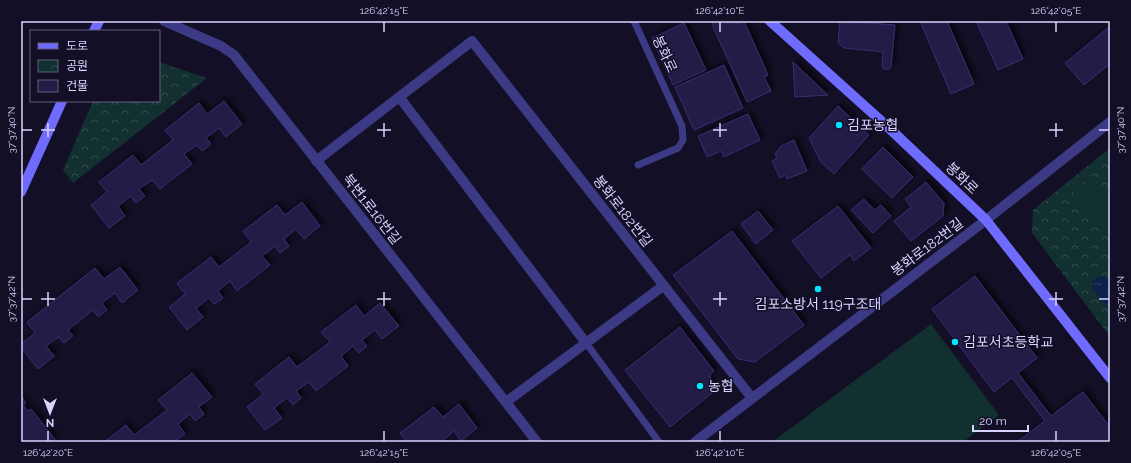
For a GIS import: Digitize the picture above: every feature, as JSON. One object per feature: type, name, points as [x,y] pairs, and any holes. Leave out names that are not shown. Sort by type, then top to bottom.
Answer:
[{"type":"street","points":[[94,30],[99,21]]},
{"type":"street","name":"북변1로16번길","points":[[164,21],[221,46],[234,55],[537,442]]},
{"type":"street","name":"봉화로","points":[[770,21],[889,128],[986,220],[1110,378]]},
{"type":"street","name":"봉화로182번길","points":[[400,98],[472,41],[752,398]]},
{"type":"street","points":[[316,161],[400,98],[586,343]]},
{"type":"street","points":[[21,192],[62,102]]},
{"type":"street","name":"봉화로182번길","points":[[695,442],[986,220],[1110,122]]},
{"type":"street","points":[[506,402],[663,286]]},
{"type":"lane","name":"봉화로","points":[[634,21],[679,121],[683,140],[678,148],[638,165]]},
{"type":"lane","points":[[586,343],[659,442]]},
{"type":"green space","points":[[160,62],[207,78],[73,183],[63,170],[93,102],[160,102]]},
{"type":"green space","points":[[1110,148],[1110,337],[1032,233],[1033,210]]},
{"type":"green space","points":[[1094,176],[1110,196],[1110,224],[1102,230],[1073,192]]},
{"type":"green space","points":[[931,324],[999,415],[963,442],[772,442]]},
{"type":"water","points":[[1098,276],[1106,277],[1110,281],[1110,310],[1093,290],[1092,281]]},
{"type":"building","points":[[713,21],[733,21],[735,24],[744,21],[768,75],[764,77],[771,91],[747,102],[713,27]]},
{"type":"building","points":[[840,21],[895,25],[891,67],[889,69],[884,69],[882,66],[883,52],[844,48],[838,43]]},
{"type":"building","points":[[920,21],[947,21],[974,84],[951,94]]},
{"type":"building","points":[[976,21],[1006,21],[1023,59],[998,70]]},
{"type":"building","points":[[684,23],[706,70],[673,85],[652,38]]},
{"type":"building","points":[[1110,26],[1110,64],[1084,85],[1065,63]]},
{"type":"building","points":[[793,62],[828,95],[795,97]]},
{"type":"building","points":[[724,65],[743,108],[694,130],[675,87]]},
{"type":"building","points":[[224,101],[242,124],[226,137],[219,128],[206,138],[211,144],[202,151],[197,145],[184,154],[192,164],[160,189],[152,180],[139,189],[145,196],[136,203],[131,196],[118,206],[125,216],[109,228],[91,205],[107,192],[99,182],[133,155],[141,165],[173,140],[165,130],[199,103],[207,114]]},
{"type":"building","points":[[838,106],[869,135],[834,174],[821,162],[809,138]]},
{"type":"building","points":[[748,114],[760,140],[724,157],[721,151],[707,157],[698,136]]},
{"type":"building","points":[[794,140],[807,171],[787,179],[785,175],[780,178],[772,161],[777,158],[775,154],[781,146]]},
{"type":"building","points":[[883,147],[913,177],[892,198],[862,169]]},
{"type":"building","points":[[926,182],[944,203],[943,216],[911,241],[894,221],[911,207],[905,199]]},
{"type":"building","points":[[864,199],[875,210],[881,205],[891,216],[873,233],[851,210]]},
{"type":"building","points":[[302,202],[320,226],[304,239],[296,229],[284,239],[289,246],[280,253],[275,246],[262,256],[270,265],[237,291],[230,281],[218,291],[223,298],[214,304],[209,298],[196,308],[203,317],[187,330],[169,307],[185,294],[177,283],[211,257],[219,267],[251,242],[243,231],[277,205],[285,215]]},
{"type":"building","points":[[838,206],[871,248],[854,261],[850,255],[821,278],[792,241]]},
{"type":"building","points":[[758,211],[773,230],[756,244],[741,224]]},
{"type":"building","points":[[732,231],[804,325],[755,362],[738,359],[673,275]]},
{"type":"building","points":[[120,267],[138,290],[122,303],[115,293],[102,303],[107,310],[98,317],[93,310],[68,330],[73,336],[64,343],[59,337],[46,346],[54,356],[38,369],[21,347],[21,344],[35,333],[27,322],[95,268],[104,279]]},
{"type":"building","points":[[975,276],[1037,358],[1018,373],[1051,416],[1083,392],[1110,427],[1110,440],[1107,442],[1017,442],[1045,421],[1012,378],[994,392],[932,309]]},
{"type":"building","points":[[380,303],[399,326],[382,339],[375,330],[362,340],[367,346],[359,353],[353,346],[341,356],[348,366],[316,391],[309,382],[296,391],[301,398],[293,405],[287,398],[274,408],[282,418],[265,430],[247,407],[263,394],[255,384],[289,357],[297,367],[330,342],[321,332],[356,305],[364,316]]},
{"type":"building","points":[[680,327],[714,371],[710,375],[711,382],[708,388],[712,393],[670,427],[625,370]]},
{"type":"building","points":[[192,373],[212,397],[199,407],[204,414],[195,421],[190,414],[178,424],[185,434],[174,442],[104,442],[126,425],[134,435],[167,410],[158,400]]},
{"type":"building","points":[[21,396],[26,403],[23,405],[28,411],[31,409],[55,439],[52,442],[21,442]]},
{"type":"building","points":[[459,404],[477,428],[461,441],[454,431],[441,442],[407,442],[400,433],[434,407],[443,417]]},
{"type":"place","name":"김포농협","points":[[839,125]]},
{"type":"place","name":"김포소방서 119구조대","points":[[818,289]]},
{"type":"place","name":"김포서초등학교","points":[[955,342]]},
{"type":"place","name":"농협","points":[[700,386]]}]
